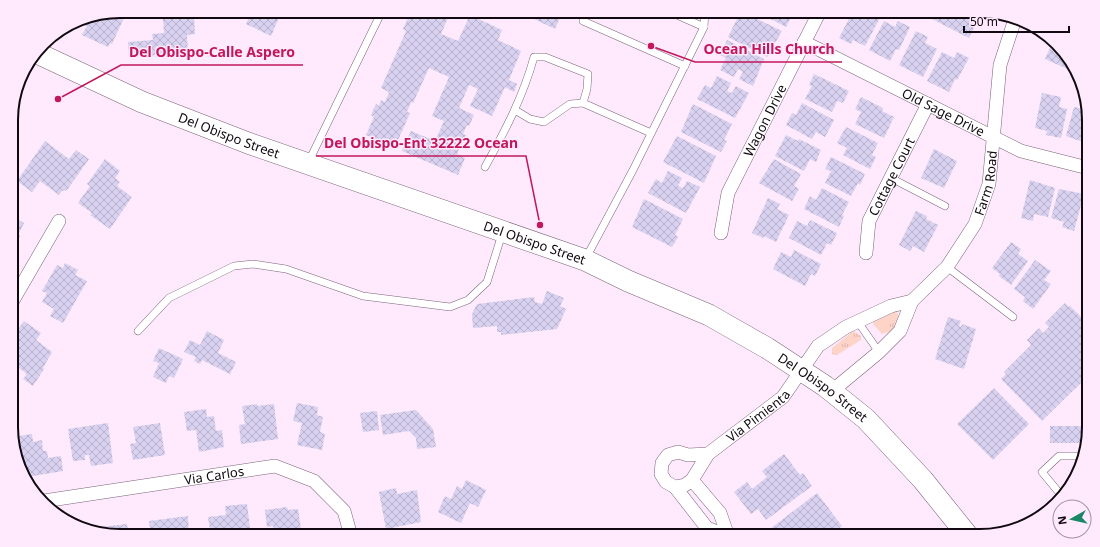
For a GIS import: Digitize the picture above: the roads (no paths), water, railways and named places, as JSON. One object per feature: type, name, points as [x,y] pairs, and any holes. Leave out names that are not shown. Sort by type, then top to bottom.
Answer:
[{"type":"main road","name":"Del Obispo Street","points":[[42,55],[142,102],[248,143],[585,260],[628,281],[709,315],[767,348],[832,392],[866,419],[922,480],[962,529]]},
{"type":"street","name":"Wagon Drive","points":[[722,233],[728,193],[816,18]]},
{"type":"street","name":"Farm Road","points":[[832,392],[879,352],[900,331],[912,301],[947,267],[975,224],[989,184],[1000,65],[1014,23]]},
{"type":"street","name":"Old Sage Drive","points":[[804,42],[1021,151],[1082,166]]},
{"type":"street","name":"Cottage Court","points":[[866,253],[869,221],[928,104]]},
{"type":"street","points":[[18,292],[59,221]]},
{"type":"street","points":[[800,370],[818,346],[846,327],[891,306],[912,301]]},
{"type":"street","name":"Via Pimienta","points":[[692,480],[708,454],[782,397],[800,370]]},
{"type":"street","points":[[708,454],[688,456],[678,452],[668,456],[662,464],[661,474],[666,482],[675,487],[707,528],[710,529]]},
{"type":"street","name":"Via Carlos","points":[[50,501],[275,466],[314,481],[344,510],[349,529]]},
{"type":"street","points":[[675,487],[685,485],[692,480],[720,513],[726,529]]},
{"type":"lane","points":[[308,163],[379,18]]},
{"type":"lane","points":[[584,18],[583,21],[685,66]]},
{"type":"lane","points":[[684,18],[704,27]]},
{"type":"lane","points":[[585,260],[685,66],[704,27],[705,18]]},
{"type":"lane","points":[[485,167],[515,110],[528,78],[534,57],[545,56],[588,74],[587,89],[583,103]]},
{"type":"lane","points":[[515,110],[530,119],[544,122],[570,104],[583,103],[651,133]]},
{"type":"lane","points":[[891,178],[945,206]]},
{"type":"lane","points":[[138,331],[169,298],[234,266],[253,264],[286,269],[363,296],[450,307],[468,300],[486,282],[502,231]]},
{"type":"lane","points":[[947,267],[1013,317]]},
{"type":"lane","points":[[858,322],[879,352]]},
{"type":"lane","points":[[1059,492],[1042,472],[1059,456],[1078,456]]},
{"type":"place","name":"Ocean Hills Church","points":[[651,46]]},
{"type":"place","name":"Del Obispo-Calle Aspero","points":[[58,99]]},
{"type":"place","name":"Del Obispo-Ent 32222 Ocean","points":[[540,225]]}]
